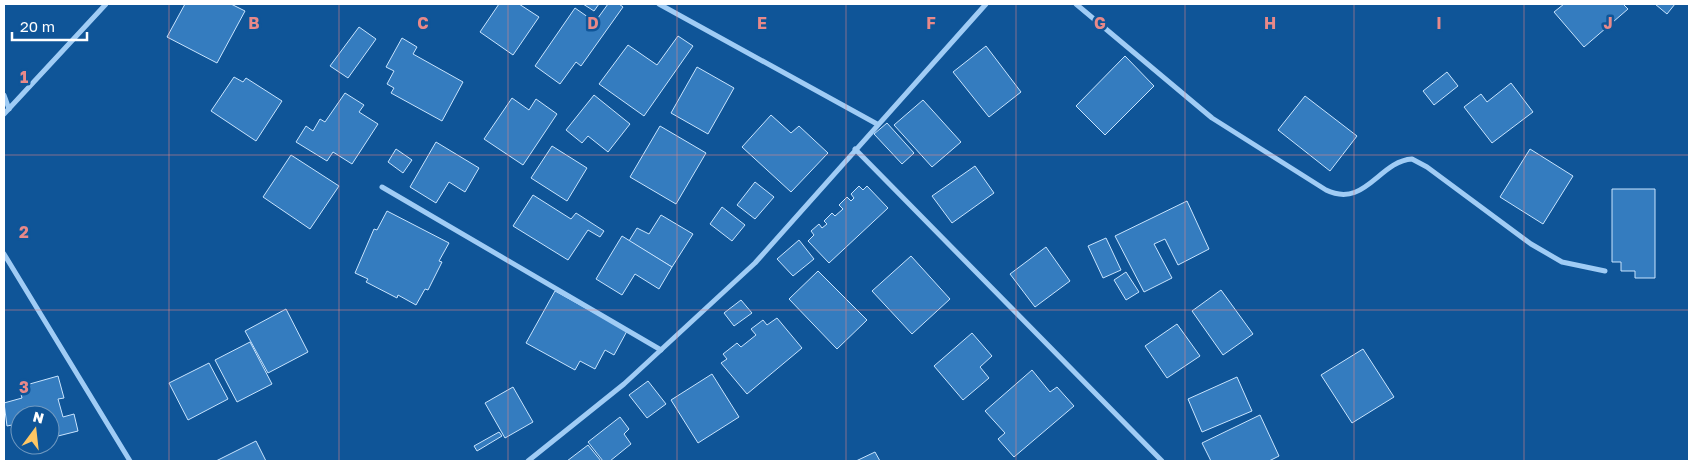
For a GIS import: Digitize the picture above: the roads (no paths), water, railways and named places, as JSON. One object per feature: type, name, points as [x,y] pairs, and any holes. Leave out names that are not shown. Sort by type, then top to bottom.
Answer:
[{"type":"street","points":[[4,114],[106,4]]},
{"type":"street","points":[[659,4],[877,124]]},
{"type":"street","points":[[528,461],[538,455],[661,350],[755,263],[986,4]]},
{"type":"street","points":[[1076,4],[1212,118],[1326,190],[1342,196],[1352,194],[1400,162],[1412,159],[1427,167],[1531,244],[1562,262],[1605,271]]},
{"type":"street","points":[[4,95],[8,109]]},
{"type":"street","points":[[855,149],[1162,461]]},
{"type":"street","points":[[382,187],[661,350]]},
{"type":"street","points":[[4,254],[130,461]]},
{"type":"street","points":[[538,455],[542,461]]}]
